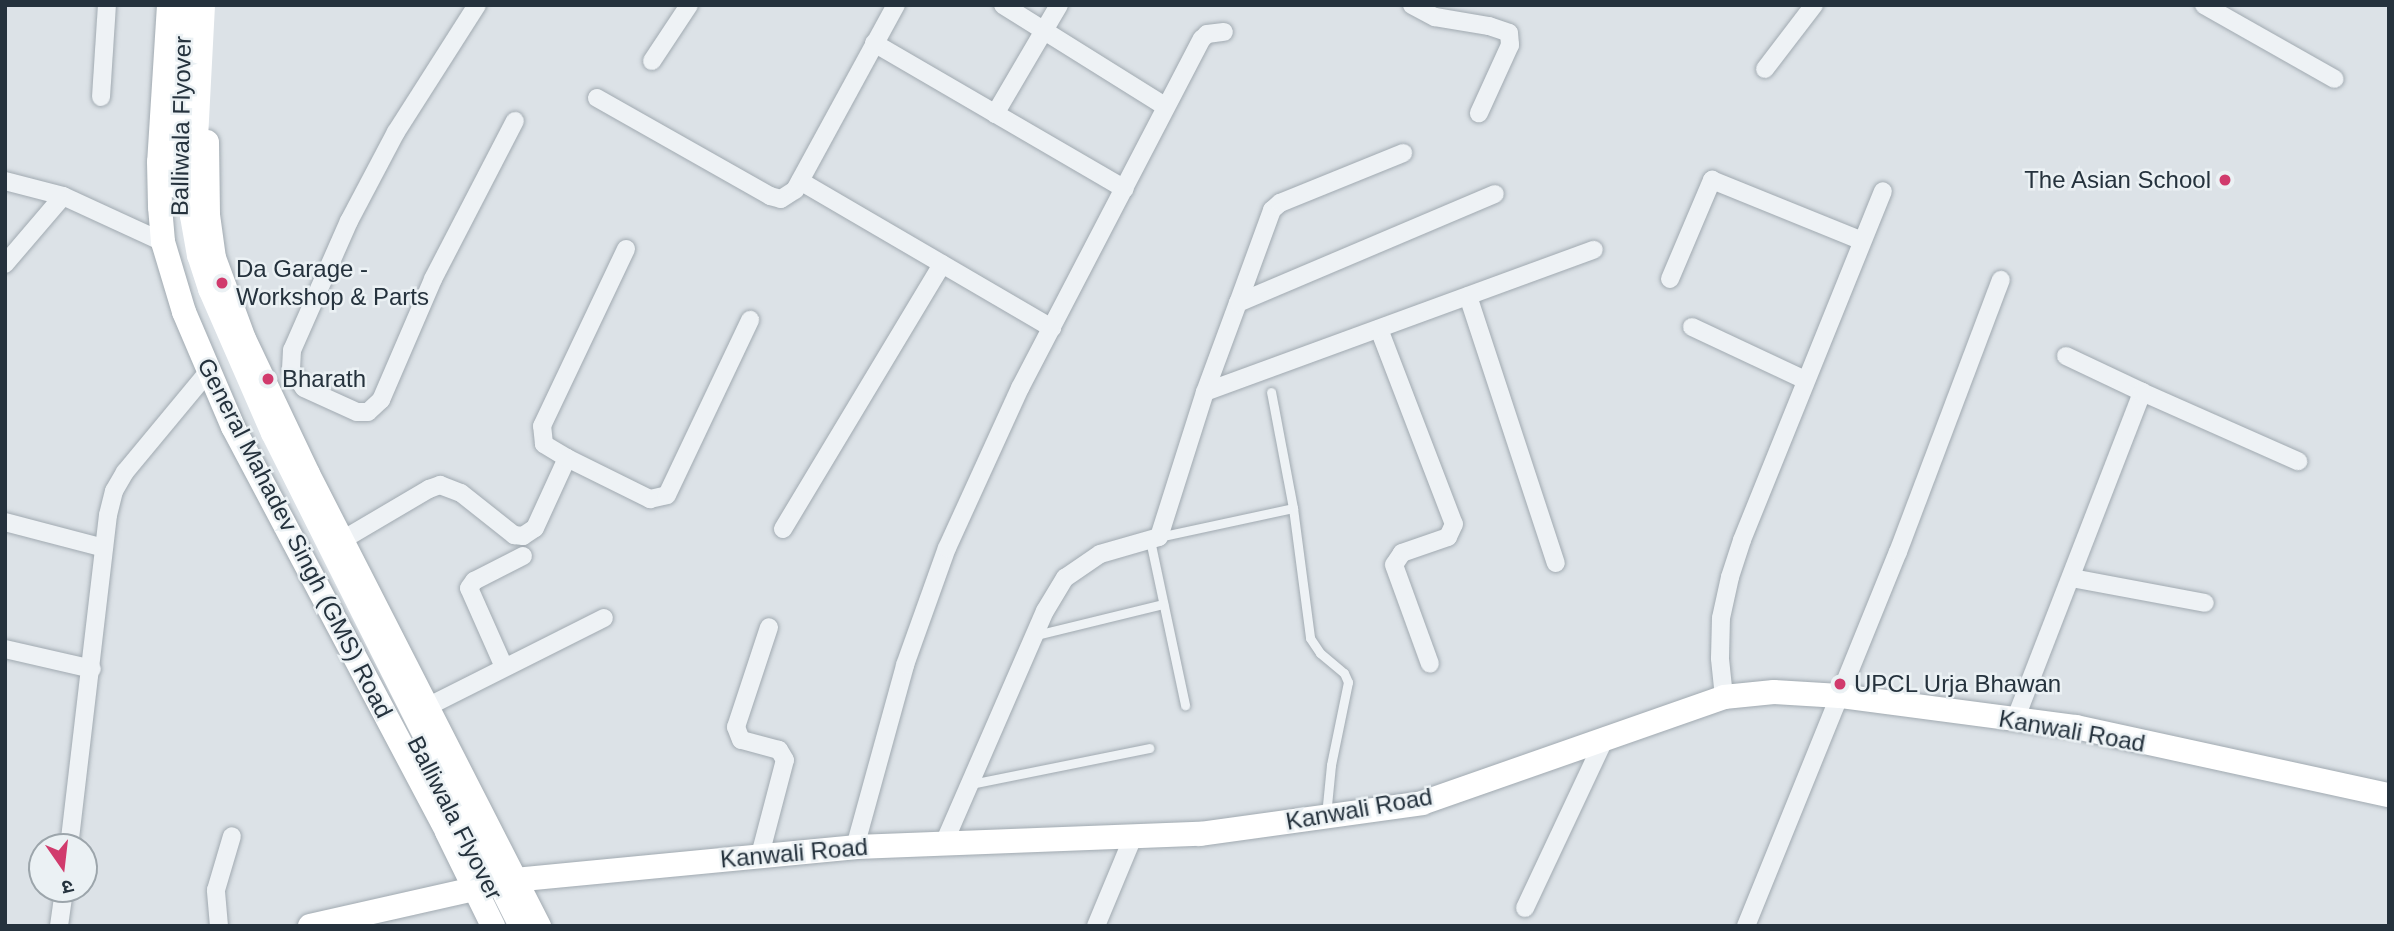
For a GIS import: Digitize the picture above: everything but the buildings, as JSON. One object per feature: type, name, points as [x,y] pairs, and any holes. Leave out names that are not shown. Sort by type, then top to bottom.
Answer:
[{"type":"street","points":[[101,97],[107,5]]},
{"type":"street","name":"General Mahadev Singh (GMS) Road","points":[[169,5],[159,162],[163,242],[184,312],[233,427],[493,926]]},
{"type":"street","name":"Balliwala Flyover","points":[[185,5],[177,107],[176,195],[182,247],[198,301],[225,364],[510,926]]},
{"type":"street","name":"Balliwala Flyover","points":[[203,5],[192,216],[199,255],[210,289],[272,433],[521,926]]},
{"type":"street","name":"General Mahadev Singh (GMS) Road","points":[[213,5],[206,170],[214,258],[244,339],[308,474],[344,538],[539,926]]},
{"type":"street","points":[[477,5],[396,132],[349,221],[292,350],[291,370],[304,388],[357,412],[368,412],[381,400],[433,279],[515,121]]},
{"type":"street","points":[[652,61],[689,5]]},
{"type":"street","points":[[597,98],[770,196],[781,199],[790,196],[800,181],[896,5]]},
{"type":"street","points":[[1003,5],[1166,107]]},
{"type":"street","points":[[995,114],[1059,5]]},
{"type":"street","points":[[1412,5],[1435,17],[1489,26],[1509,33],[1510,45],[1479,113]]},
{"type":"street","points":[[1765,69],[1814,5]]},
{"type":"street","points":[[2204,5],[2335,79]]},
{"type":"street","points":[[855,847],[923,609],[958,524],[1020,388],[1202,39],[1207,34],[1224,32]]},
{"type":"street","points":[[874,43],[1125,189]]},
{"type":"street","points":[[944,843],[1034,636],[1065,578],[1100,554],[1155,538],[1205,391],[1272,210],[1280,203],[1403,153]]},
{"type":"street","points":[[1670,279],[1712,180],[1862,241]]},
{"type":"street","points":[[5,181],[63,196],[163,242]]},
{"type":"street","points":[[800,181],[1052,328]]},
{"type":"street","points":[[1724,697],[1720,658],[1721,618],[1730,577],[1805,380],[1883,191]]},
{"type":"street","points":[[1238,303],[1495,194]]},
{"type":"street","points":[[5,264],[63,196]]},
{"type":"street","points":[[626,249],[542,426],[544,444],[567,458],[650,499],[667,495],[750,320]]},
{"type":"street","points":[[1205,391],[1594,250]]},
{"type":"street","points":[[783,529],[942,264]]},
{"type":"street","points":[[1746,926],[1840,696],[2001,280]]},
{"type":"street","points":[[1468,296],[1556,563]]},
{"type":"street","points":[[1692,327],[1805,380]]},
{"type":"street","points":[[1379,328],[1454,524],[1448,537],[1402,553],[1394,565],[1430,664]]},
{"type":"street","points":[[2066,356],[2298,461]]},
{"type":"street","points":[[71,833],[104,548],[114,491],[125,472],[208,372]]},
{"type":"street","points":[[2015,720],[2142,392]]},
{"type":"street","points":[[344,538],[440,485],[461,493],[514,535],[523,536],[535,528],[567,458]]},
{"type":"street","points":[[5,522],[104,548]]},
{"type":"street","points":[[504,667],[469,588],[474,581],[523,556]]},
{"type":"street","points":[[2072,578],[2205,603]]},
{"type":"street","points":[[392,728],[428,705],[604,618]]},
{"type":"street","points":[[760,855],[785,760],[779,750],[741,740],[736,727],[769,627]]},
{"type":"street","points":[[359,665],[383,662],[399,647]]},
{"type":"street","points":[[5,649],[92,669]]},
{"type":"street","name":"Kanwali Road","points":[[310,926],[378,918],[474,887],[514,880],[855,847],[1200,834],[1422,803],[1606,736],[1689,711],[1724,697],[1774,692],[1840,696],[2076,727],[2389,795]]},
{"type":"street","points":[[1525,908],[1606,736]]},
{"type":"street","points":[[219,926],[216,890],[219,872],[232,836]]},
{"type":"street","points":[[1096,926],[1133,837]]},
{"type":"street","points":[[59,926],[62,903]]},
{"type":"lane","points":[[1271,392],[1293,508],[1310,638],[1320,653],[1344,673],[1348,682],[1331,765],[1325,816]]},
{"type":"lane","points":[[1185,705],[1163,604],[1155,538],[1293,508]]},
{"type":"lane","points":[[1034,636],[1163,604]]},
{"type":"lane","points":[[970,784],[1149,748]]},
{"type":"place","name":"The Asian School","points":[[2225,180]]},
{"type":"place","name":"Da Garage - Workshop & Parts","points":[[222,283]]},
{"type":"place","name":"Bharath","points":[[268,379]]},
{"type":"place","name":"UPCL Urja Bhawan","points":[[1840,684]]}]
